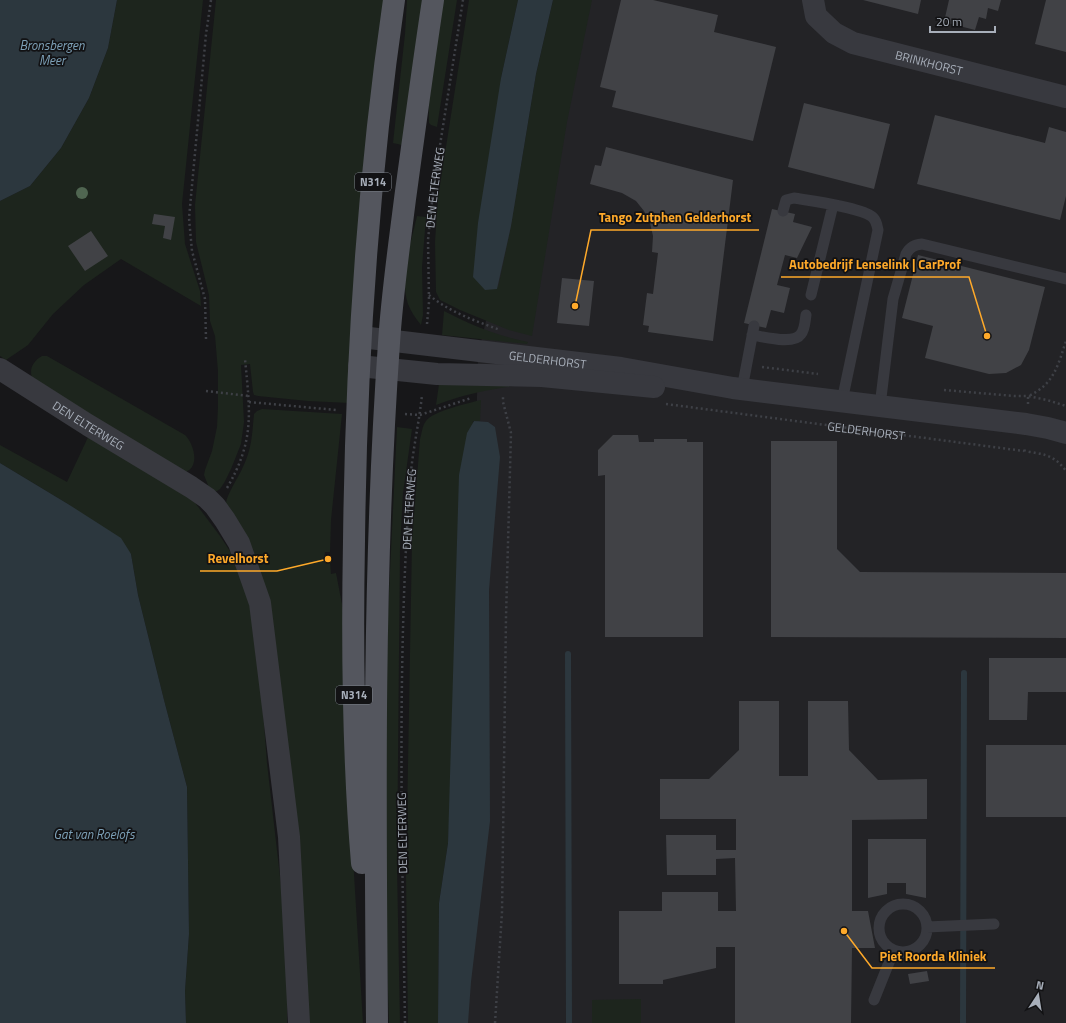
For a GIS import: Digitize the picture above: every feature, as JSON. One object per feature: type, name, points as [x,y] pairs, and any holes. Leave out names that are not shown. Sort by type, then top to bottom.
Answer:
[{"type":"main road","name":"N314","points":[[376,1023],[358,820],[353,610],[355,465],[359,366],[374,174],[394,0]]},
{"type":"main road","name":"N314","points":[[376,1023],[375,688],[379,544],[387,369],[405,197],[433,0]]},
{"type":"street","name":"BRINKHORST","points":[[813,0],[816,16],[834,33],[853,43],[1066,97]]},
{"type":"street","name":"GELDERHORST","points":[[361,337],[426,346],[621,368],[738,388],[1026,424],[1065,431]]},
{"type":"street","name":"GELDERHORST","points":[[359,366],[424,373],[530,376],[666,388],[738,388]]},
{"type":"street","name":"DEN ELTERWEG","points":[[0,369],[207,498],[225,520],[239,543],[260,603],[290,837],[298,1023]]},
{"type":"lane","points":[[783,211],[786,200],[794,198],[852,209],[871,216],[875,220],[878,230],[842,401]]},
{"type":"lane","points":[[811,295],[833,205]]},
{"type":"lane","points":[[880,406],[893,299],[909,248],[922,244],[1066,279]]},
{"type":"lane","points":[[738,388],[753,330],[787,340],[797,338],[802,333],[806,315]]},
{"type":"lane","points":[[909,904],[916,908],[924,916],[927,927],[926,935],[922,942],[916,947],[909,950],[894,950],[882,939],[879,928],[882,917],[887,910],[893,906],[909,904]]},
{"type":"lane","points":[[927,927],[994,924]]},
{"type":"lane","points":[[874,1000],[894,950]]},
{"type":"path","points":[[206,339],[205,299],[192,251],[189,218],[211,0]]},
{"type":"path","name":"DEN ELTERWEG","points":[[426,346],[429,302],[428,240],[434,183],[463,0]]},
{"type":"path","points":[[215,506],[228,486],[242,458],[247,443],[249,428],[249,396],[245,359]]},
{"type":"path","name":"DEN ELTERWEG","points":[[405,1023],[401,781],[403,648],[410,482],[413,453],[420,415],[424,373]]},
{"type":"path","points":[[206,391],[249,396]]},
{"type":"path","points":[[495,1023],[502,912],[506,617],[511,433],[503,402],[503,391]]},
{"type":"path","points":[[420,415],[474,397]]},
{"type":"path","points":[[249,402],[357,411]]},
{"type":"path","name":"GELDERHORST","points":[[661,403],[1024,451]]},
{"type":"shaded area","points":[[117,0],[203,0],[182,204],[185,244],[200,291],[201,306],[121,259],[84,285],[53,314],[28,345],[6,360],[0,356],[0,201],[30,186],[61,148],[89,98],[108,48]]},
{"type":"shaded area","points":[[216,0],[387,0],[350,403],[308,401],[254,395],[250,364],[241,365],[244,422],[241,444],[224,483],[220,489],[213,492],[210,490],[204,475],[212,451],[217,427],[218,371],[215,336],[210,321],[209,295],[196,242],[195,205]]},
{"type":"shaded area","points":[[407,0],[428,0],[406,146],[393,143],[405,34]]},
{"type":"shaded area","points":[[439,0],[457,0],[437,127],[429,123],[428,83]]},
{"type":"shaded area","points":[[469,0],[518,0],[501,78],[498,288],[511,226],[536,74],[553,0],[592,0],[567,122],[532,336],[509,330],[460,310],[440,300],[436,292],[435,242],[438,198]]},
{"type":"shaded area","points":[[561,0],[1066,0],[1066,1023],[462,1023],[478,355]]},
{"type":"shaded area","points":[[417,216],[426,217],[422,267],[423,315],[421,325],[408,304],[405,283],[405,271]]},
{"type":"shaded area","points":[[444,311],[485,330],[528,342],[527,344],[442,335]]},
{"type":"shaded area","points":[[42,356],[47,356],[185,435],[193,449],[193,465],[186,472],[33,380],[31,373],[32,366],[36,360]]},
{"type":"shaded area","points":[[439,384],[513,386],[474,393],[436,405]]},
{"type":"shaded area","points":[[481,400],[480,421],[473,421],[448,843],[439,903],[438,1023],[408,1023],[406,876],[412,542],[420,439],[424,425],[430,417],[452,408]]},
{"type":"shaded area","points":[[262,409],[342,414],[331,520],[330,552],[325,552],[324,561],[330,561],[331,574],[336,573],[346,625],[349,791],[363,1023],[308,1023],[275,653],[226,503],[228,495],[248,455],[254,414]]},
{"type":"shaded area","points":[[397,427],[412,429],[403,493],[400,548],[397,866],[400,1023],[389,1023],[382,856],[388,613]]},
{"type":"shaded area","points":[[90,433],[193,500],[220,536],[247,577],[257,636],[267,763],[287,938],[287,1023],[186,1023],[185,991],[189,934],[187,787],[138,595],[131,554],[68,504],[0,463],[0,445],[67,482]]},
{"type":"shaded area","points":[[641,999],[641,1023],[592,1023],[592,1000]]},
{"type":"water","name":"Bronsbergen Meer","points":[[0,0],[117,0],[108,48],[89,98],[61,148],[30,186],[0,201]]},
{"type":"water","points":[[518,0],[553,0],[536,74],[511,226],[497,289],[485,290],[473,277],[478,223],[501,78]]},
{"type":"water","points":[[474,421],[488,422],[495,427],[500,457],[489,590],[490,821],[471,982],[468,1023],[438,1023],[439,903],[448,843],[459,475],[467,433]]},
{"type":"water","name":"Gat van Roelofs","points":[[0,463],[121,538],[131,554],[138,595],[187,787],[189,934],[185,991],[186,1023],[0,1023]]},
{"type":"building","points":[[621,0],[653,0],[718,15],[714,32],[776,47],[753,141],[612,107],[616,91],[600,87]]},
{"type":"building","points":[[863,0],[921,0],[918,14]]},
{"type":"building","points":[[949,0],[1001,0],[998,11],[988,8],[986,19],[979,17],[975,30],[944,22]]},
{"type":"building","points":[[1046,0],[1066,0],[1066,52],[1035,44]]},
{"type":"building","points":[[804,103],[890,124],[874,189],[788,167]]},
{"type":"building","points":[[935,115],[1045,143],[1049,127],[1066,132],[1066,196],[1060,220],[917,184]]},
{"type":"building","points":[[606,147],[733,180],[713,341],[648,332],[649,326],[643,325],[647,293],[653,294],[658,253],[652,252],[653,236],[650,223],[644,211],[636,201],[622,193],[590,184],[595,165],[601,166]]},
{"type":"building","points":[[772,209],[795,214],[793,222],[812,227],[797,258],[785,255],[777,285],[790,288],[784,313],[771,310],[766,328],[744,323]]},
{"type":"building","points":[[154,214],[175,217],[171,240],[163,238],[165,226],[152,224]]},
{"type":"building","points":[[91,231],[108,256],[85,271],[68,246]]},
{"type":"building","points":[[918,255],[1045,287],[1029,350],[1021,365],[1006,373],[989,374],[925,358],[933,326],[902,318]]},
{"type":"building","points":[[562,278],[594,281],[589,326],[557,323]]},
{"type":"building","points":[[613,435],[638,435],[639,442],[654,442],[654,439],[687,439],[687,442],[703,442],[703,637],[605,637],[605,475],[598,476],[598,450]]},
{"type":"building","points":[[771,441],[837,441],[837,549],[860,572],[1066,573],[1066,638],[771,637]]},
{"type":"building","points":[[989,658],[1066,658],[1066,692],[1028,692],[1027,720],[989,720]]},
{"type":"building","points":[[739,701],[779,701],[779,776],[808,776],[808,701],[848,701],[849,750],[878,780],[927,779],[927,819],[852,820],[852,911],[868,911],[875,948],[852,948],[851,1023],[735,1023],[735,947],[716,947],[716,968],[663,980],[663,984],[619,984],[619,911],[662,911],[662,892],[718,892],[718,911],[736,911],[735,858],[716,859],[716,875],[667,875],[666,835],[716,835],[716,850],[736,850],[736,819],[660,819],[660,779],[709,779],[739,750]]},
{"type":"building","points":[[986,745],[1066,745],[1066,817],[986,817]]},
{"type":"building","points":[[868,839],[926,839],[926,898],[906,894],[906,883],[887,883],[887,894],[868,898]]},
{"type":"building","points":[[927,971],[929,981],[910,984],[908,974]]},
{"type":"waterway","points":[[568,654],[569,1023]]},
{"type":"waterway","points":[[963,1023],[964,673]]},
{"type":"place","name":"Tango Zutphen Gelderhorst","points":[[575,306]]},
{"type":"place","name":"Autobedrijf Lenselink | CarProf","points":[[987,336]]},
{"type":"place","name":"Revelhorst","points":[[328,559]]},
{"type":"place","name":"Piet Roorda Kliniek","points":[[844,931]]}]
